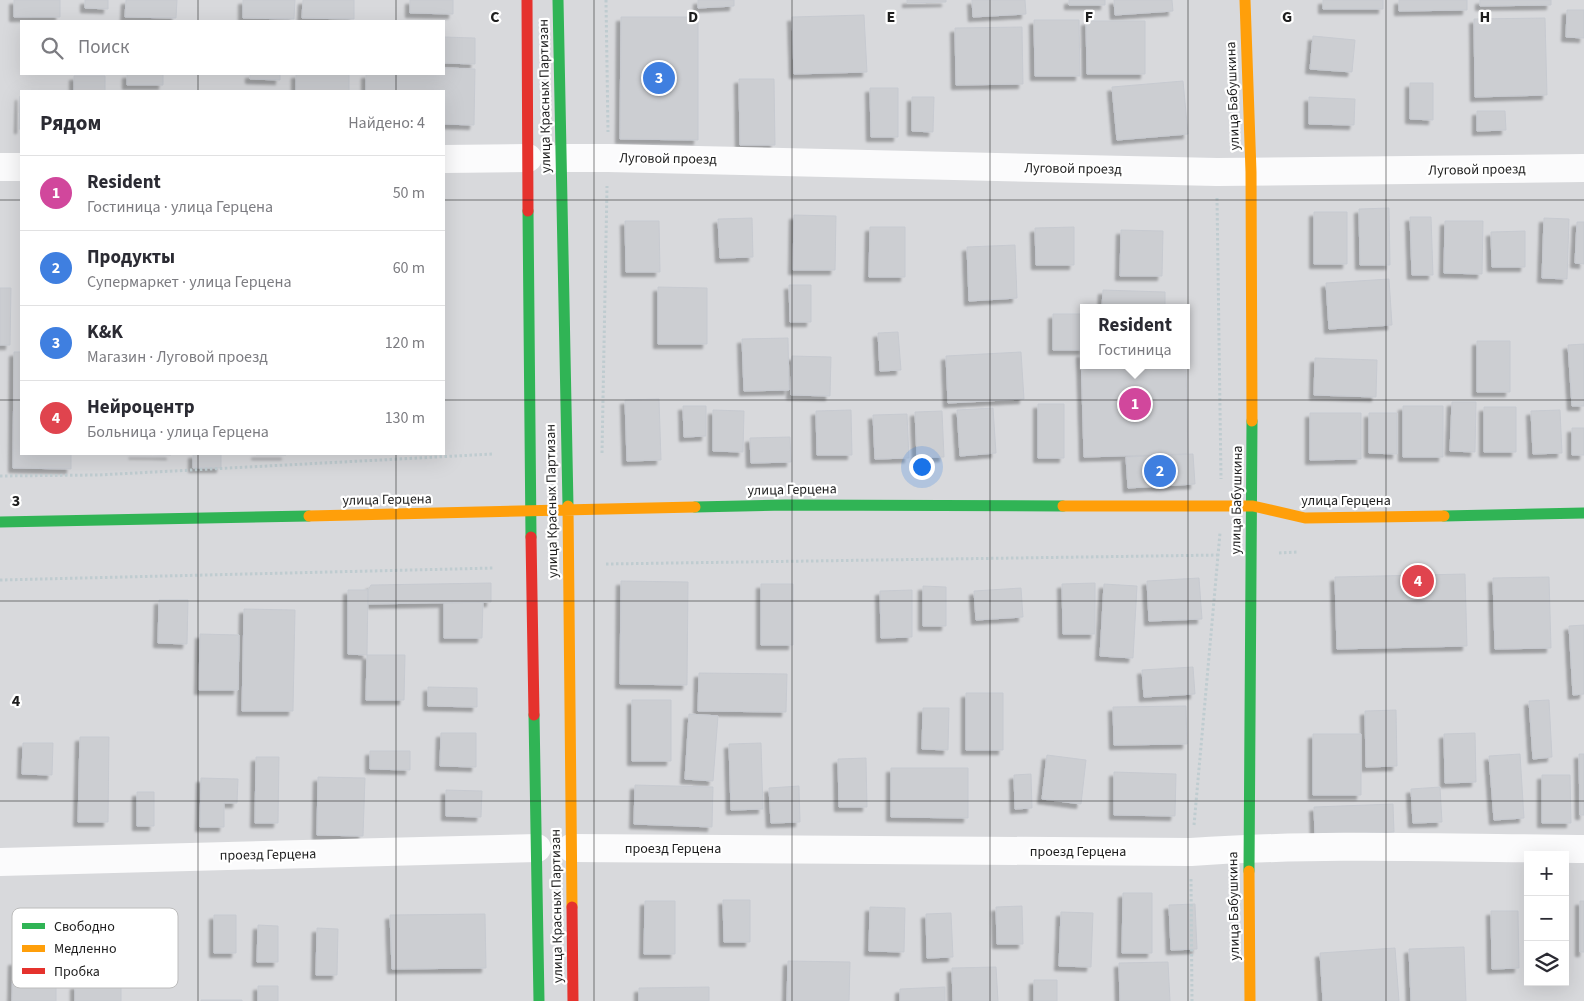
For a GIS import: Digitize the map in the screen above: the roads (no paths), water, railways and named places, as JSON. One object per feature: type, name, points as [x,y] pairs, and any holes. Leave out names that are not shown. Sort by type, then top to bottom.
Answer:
[{"type":"main road","name":"улица Красных Партизан","points":[[527,0],[531,512],[539,1001]]},
{"type":"main road","name":"улица Красных Партизан","points":[[558,0],[568,511],[573,1001]]},
{"type":"main road","name":"улица Бабушкина","points":[[1245,0],[1251,172],[1253,506],[1249,848],[1250,1001]]},
{"type":"main road","name":"улица Герцена","points":[[0,522],[531,512],[786,504],[1253,506],[1305,518],[1584,514]]},
{"type":"street","points":[[445,159],[528,158]]},
{"type":"street","name":"Луговой проезд","points":[[561,158],[1217,172],[1584,168]]},
{"type":"street","points":[[0,167],[20,167]]},
{"type":"street","name":"проезд Герцена","points":[[0,862],[537,848]]},
{"type":"street","name":"проезд Герцена","points":[[571,848],[1191,852],[1249,848],[1584,849]]},
{"type":"place","name":"K&K","points":[[659,78]]},
{"type":"place","name":"Resident","points":[[1135,404]]},
{"type":"place","name":"Продукты","points":[[1160,471]]},
{"type":"place","name":"Нейроцентр","points":[[1418,581]]}]
